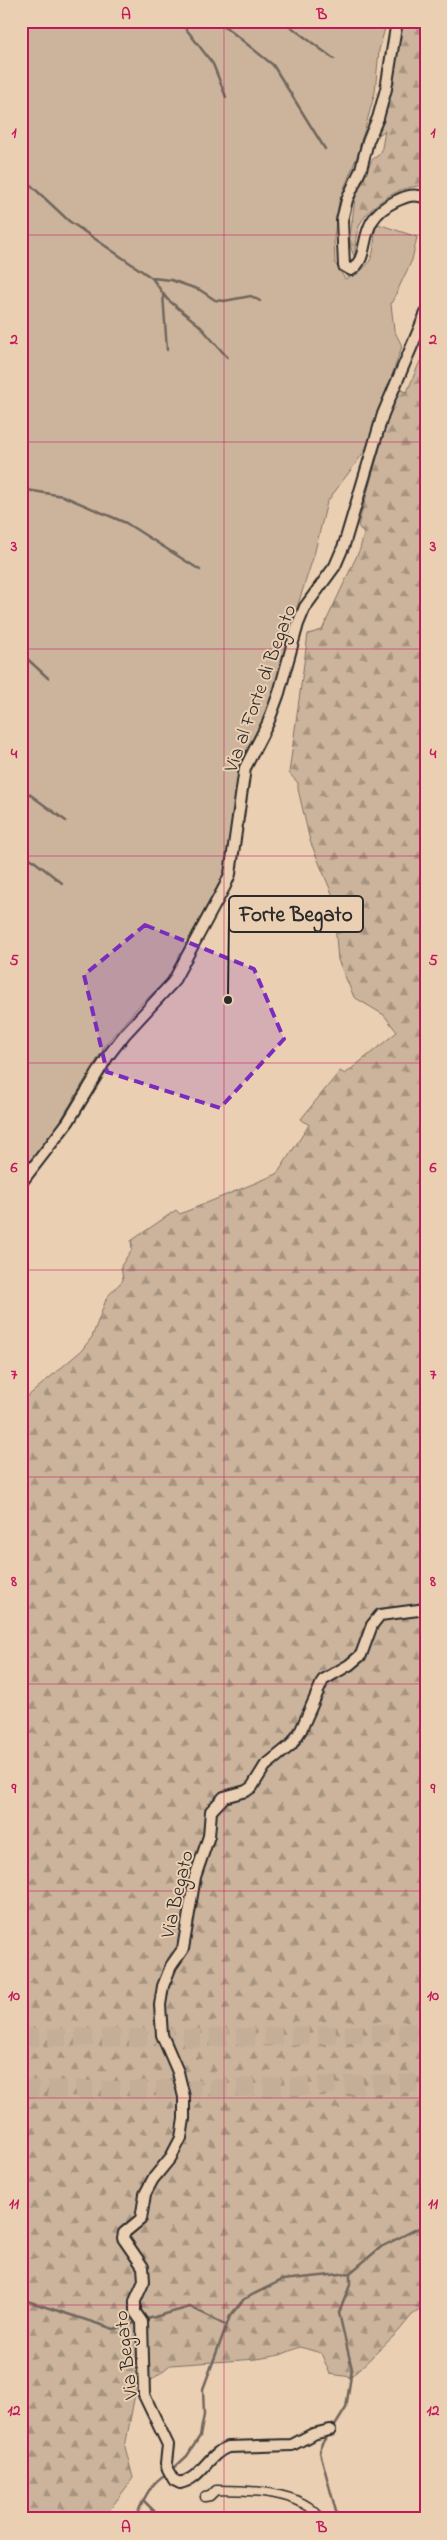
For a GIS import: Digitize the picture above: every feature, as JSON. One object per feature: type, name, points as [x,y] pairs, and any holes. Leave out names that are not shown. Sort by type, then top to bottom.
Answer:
[{"type":"street","points":[[397,21],[386,89],[378,118],[368,141],[361,169],[347,200],[342,220],[344,266],[351,270],[359,262],[365,234],[378,212],[407,196],[416,194],[426,198]]},
{"type":"street","name":"Via al Forte di Begato","points":[[21,1183],[68,1122],[119,1042],[172,982],[228,880],[245,768],[268,723],[279,693],[298,624],[305,607],[335,566],[344,545],[383,414],[426,313]]},
{"type":"street","name":"Via Begato","points":[[330,2430],[313,2434],[292,2445],[228,2446],[219,2450],[188,2480],[180,2483],[170,2474],[166,2463],[168,2446],[146,2401],[143,2390],[142,2322],[135,2312],[135,2301],[144,2281],[143,2267],[123,2238],[124,2233],[142,2219],[145,2194],[153,2179],[172,2157],[181,2138],[184,2118],[184,2097],[178,2072],[162,2035],[160,2005],[162,1986],[171,1966],[182,1949],[194,1877],[209,1836],[211,1812],[224,1797],[246,1791],[252,1786],[265,1766],[291,1745],[301,1730],[323,1680],[349,1665],[361,1655],[372,1625],[380,1615],[426,1609]]},
{"type":"street","points":[[205,2497],[210,2496],[216,2490],[246,2490],[287,2497],[308,2505],[321,2519]]},
{"type":"highlighted area","points":[[145,925],[254,969],[284,1039],[220,1108],[107,1072],[84,975]]},
{"type":"green space","points":[[21,21],[387,21],[379,50],[375,92],[358,154],[339,201],[334,238],[335,263],[345,279],[368,264],[373,251],[375,223],[417,237],[412,260],[391,304],[394,330],[402,346],[367,448],[327,502],[314,555],[287,638],[276,690],[260,728],[241,764],[227,868],[166,981],[139,1006],[107,1043],[52,1135],[21,1171]]},
{"type":"green space","points":[[402,21],[426,21],[426,186],[407,188],[388,196],[365,216],[358,228],[355,259],[349,243],[356,192],[372,160],[381,153],[385,131],[375,136]]},
{"type":"green space","points":[[426,347],[426,2306],[412,2315],[398,2332],[351,2377],[330,2374],[321,2353],[300,2347],[280,2355],[257,2359],[170,2365],[135,2394],[125,2447],[133,2478],[103,2519],[21,2519],[21,1402],[81,1351],[92,1337],[107,1297],[123,1280],[121,1266],[132,1249],[131,1241],[176,1210],[180,1214],[277,1174],[309,1125],[301,1119],[340,1071],[345,1074],[397,1032],[384,1015],[354,997],[338,960],[335,925],[338,908],[310,841],[298,783],[289,773],[308,634],[322,630],[360,549],[364,534],[358,526],[396,389],[407,392]]},
{"type":"waterway","points":[[180,21],[213,64],[226,97]]},
{"type":"waterway","points":[[218,21],[273,65],[325,149]]},
{"type":"waterway","points":[[283,21],[334,59]]},
{"type":"waterway","points":[[21,176],[69,221],[152,278],[167,299],[199,325],[227,357]]},
{"type":"waterway","points":[[152,278],[171,280],[200,290],[215,300],[224,301],[251,296],[260,301]]},
{"type":"waterway","points":[[163,294],[167,350]]},
{"type":"waterway","points":[[21,489],[63,496],[126,523],[200,570]]},
{"type":"waterway","points":[[21,653],[48,678]]},
{"type":"waterway","points":[[21,788],[66,821]]},
{"type":"waterway","points":[[21,851],[62,883]]},
{"type":"waterway","points":[[173,2469],[187,2456],[200,2436],[204,2415],[203,2389],[230,2316],[244,2299],[282,2280],[350,2273],[381,2247],[426,2224]]},
{"type":"waterway","points":[[333,2429],[346,2408],[352,2369],[339,2313],[350,2285],[350,2273]]},
{"type":"waterway","points":[[21,2299],[114,2329],[139,2322]]},
{"type":"waterway","points":[[144,2320],[190,2307],[227,2325]]},
{"type":"waterway","points":[[330,2433],[322,2443],[320,2452],[338,2519]]},
{"type":"waterway","points":[[135,2519],[151,2488],[166,2474]]},
{"type":"waterway","points":[[144,2501],[162,2519]]},
{"type":"tunnel","points":[[21,2037],[206,2038],[426,2032]]},
{"type":"tunnel","points":[[21,2089],[130,2090],[426,2083]]},
{"type":"place","name":"Forte Begato","points":[[228,1000]]}]
